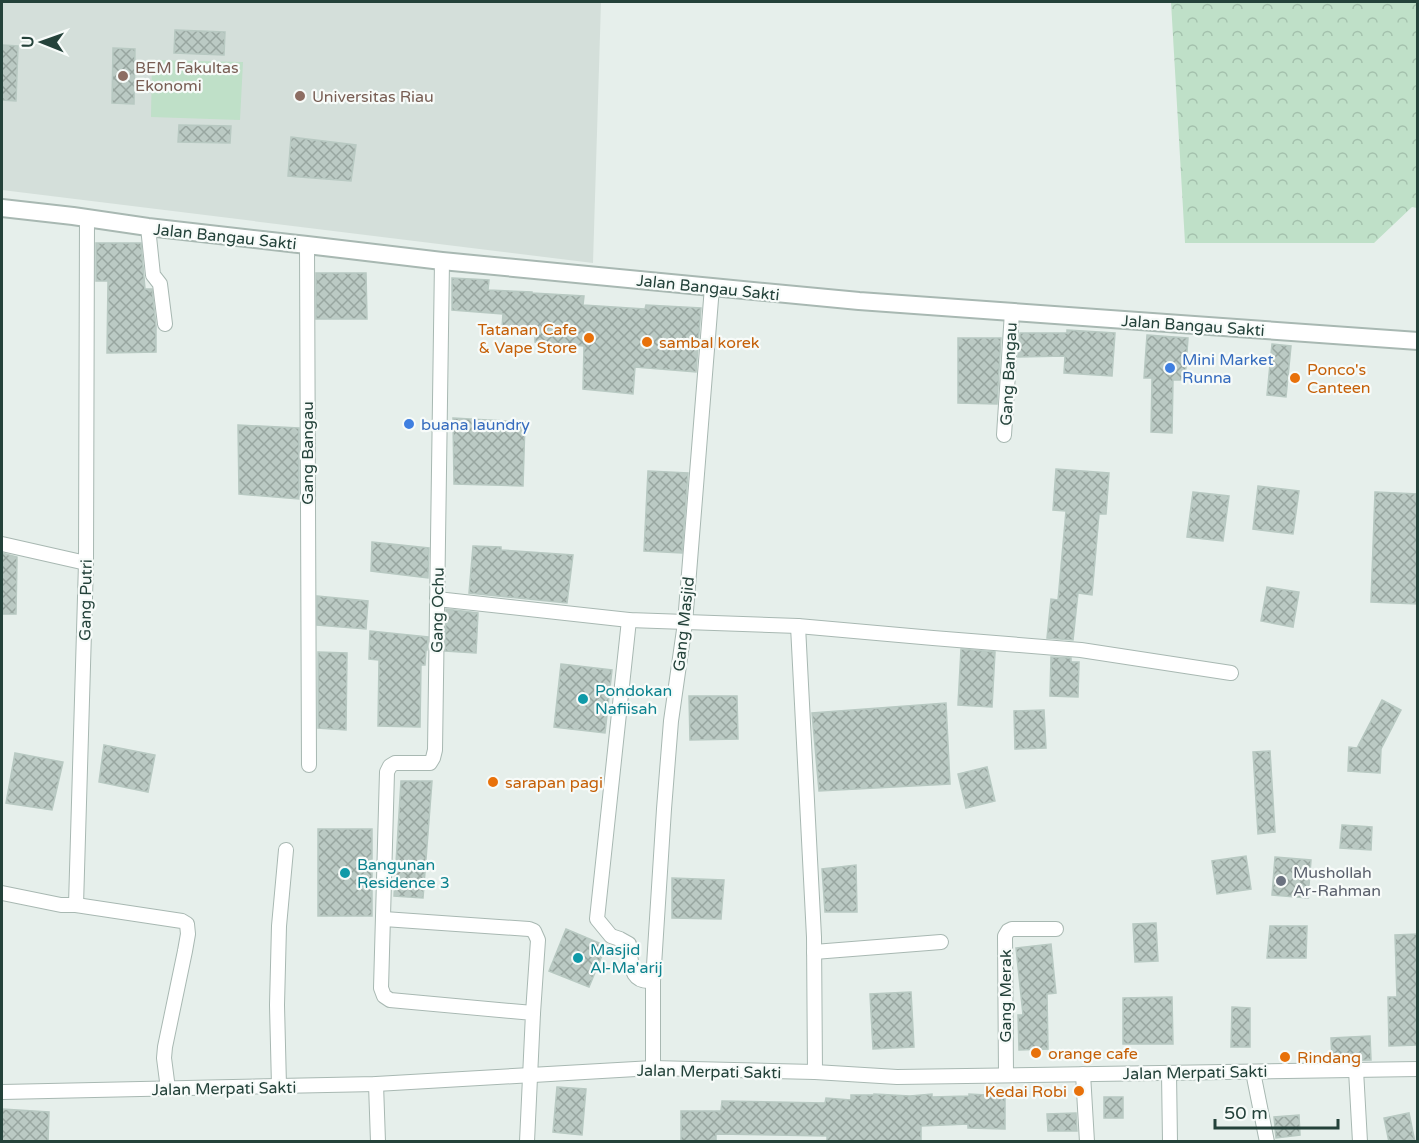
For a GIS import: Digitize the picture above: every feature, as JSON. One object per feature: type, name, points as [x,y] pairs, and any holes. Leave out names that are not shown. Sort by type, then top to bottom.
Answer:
[{"type":"street","name":"Jalan Bangau Sakti","points":[[2,208],[442,261],[859,301],[1418,341]]},
{"type":"street","name":"Gang Putri","points":[[76,905],[86,563],[87,218]]},
{"type":"street","points":[[148,227],[153,275],[160,284],[165,324]]},
{"type":"street","name":"Gang Bangau","points":[[307,244],[309,765]]},
{"type":"street","name":"Gang Ochu","points":[[384,919],[387,772],[395,763],[430,763],[435,750],[442,261]]},
{"type":"street","name":"Gang Masjid","points":[[653,1068],[653,981],[671,722],[685,623],[712,287]]},
{"type":"street","name":"Gang Bangau","points":[[1004,435],[1012,312]]},
{"type":"street","points":[[2,543],[86,563]]},
{"type":"street","points":[[437,599],[629,620],[798,626],[1081,650],[1231,673]]},
{"type":"street","points":[[629,620],[597,919],[611,936],[629,944],[632,970],[638,979],[645,982],[653,981]]},
{"type":"street","points":[[798,626],[814,952],[815,1072]]},
{"type":"street","points":[[279,1086],[277,1005],[286,850]]},
{"type":"street","points":[[2,893],[61,904],[182,921],[187,924],[185,951],[165,1047],[168,1089]]},
{"type":"street","points":[[527,1142],[537,934],[529,929],[384,919],[381,988],[384,996],[390,1000],[533,1013]]},
{"type":"street","name":"Gang Merak","points":[[1006,1075],[1005,936],[1012,929],[1056,929]]},
{"type":"street","points":[[814,952],[941,942]]},
{"type":"street","name":"Jalan Merpati Sakti","points":[[2,1092],[376,1084],[653,1068],[815,1072],[897,1077],[1418,1069]]},
{"type":"street","points":[[1356,1070],[1360,1142]]},
{"type":"street","points":[[1253,1071],[1267,1142]]},
{"type":"street","points":[[1169,1073],[1170,1142]]},
{"type":"street","points":[[1083,1074],[1087,1142]]},
{"type":"street","points":[[376,1084],[378,1142]]},
{"type":"shaded area","name":"Universitas Riau","points":[[2,2],[601,2],[593,263],[2,190]]},
{"type":"green space","points":[[1171,2],[1417,2],[1417,208],[1412,207],[1374,243],[1185,243]]},
{"type":"green space","points":[[152,60],[243,62],[240,120],[151,117]]},
{"type":"building","points":[[175,30],[225,32],[224,55],[174,53]]},
{"type":"building","points":[[2,45],[18,46],[16,101],[2,100]]},
{"type":"building","name":"BEM Fakultas Ekonomi","points":[[113,48],[135,49],[134,104],[112,103]]},
{"type":"building","points":[[179,125],[231,126],[230,143],[178,142]]},
{"type":"building","points":[[291,137],[356,145],[351,181],[288,176]]},
{"type":"building","points":[[96,243],[141,243],[145,289],[152,289],[156,352],[107,353],[108,281],[96,281]]},
{"type":"building","points":[[316,273],[366,273],[367,319],[316,319]]},
{"type":"building","points":[[452,278],[489,280],[488,290],[584,296],[583,305],[645,309],[646,305],[701,308],[696,372],[635,367],[633,394],[583,389],[584,346],[535,342],[535,331],[502,328],[503,314],[452,310]]},
{"type":"building","points":[[1067,330],[1115,333],[1112,376],[1064,373],[1065,356],[1018,357],[1020,333],[1067,333]]},
{"type":"building","points":[[1147,335],[1188,338],[1185,380],[1173,380],[1172,433],[1151,432],[1152,378],[1144,378]]},
{"type":"building","points":[[958,338],[1001,338],[997,404],[958,403]]},
{"type":"building","points":[[1272,344],[1291,346],[1286,397],[1267,395]]},
{"type":"building","points":[[453,418],[525,422],[523,486],[454,484]]},
{"type":"building","points":[[238,425],[299,428],[299,499],[239,494]]},
{"type":"building","points":[[1056,469],[1109,473],[1106,514],[1099,514],[1092,595],[1078,593],[1073,640],[1047,638],[1051,599],[1058,600],[1066,511],[1053,510]]},
{"type":"building","points":[[648,471],[688,473],[682,553],[644,551]]},
{"type":"building","points":[[1258,486],[1299,491],[1293,534],[1253,529]]},
{"type":"building","points":[[1193,492],[1229,496],[1223,541],[1187,537]]},
{"type":"building","points":[[1375,492],[1418,494],[1418,604],[1371,602]]},
{"type":"building","points":[[372,542],[429,548],[428,578],[371,571]]},
{"type":"building","points":[[473,546],[573,555],[567,603],[469,593]]},
{"type":"building","points":[[2,553],[17,557],[16,614],[2,614]]},
{"type":"building","points":[[1267,587],[1299,592],[1293,627],[1261,621]]},
{"type":"building","points":[[317,596],[368,601],[366,629],[317,625]]},
{"type":"building","points":[[446,609],[478,613],[476,653],[445,651]]},
{"type":"building","points":[[370,631],[428,637],[425,665],[421,665],[420,727],[378,726],[379,660],[369,659]]},
{"type":"building","points":[[961,649],[995,652],[992,707],[958,705]]},
{"type":"building","points":[[318,652],[347,653],[346,730],[318,728]]},
{"type":"building","points":[[1051,657],[1071,658],[1071,662],[1079,662],[1078,697],[1050,696]]},
{"type":"building","name":"Pondokan Nafiisah","points":[[561,664],[612,670],[605,733],[554,727]]},
{"type":"building","points":[[689,696],[737,696],[738,739],[690,740]]},
{"type":"building","points":[[1382,700],[1401,710],[1381,749],[1380,773],[1348,771],[1349,747],[1357,748]]},
{"type":"building","points":[[946,703],[950,784],[819,791],[812,713]]},
{"type":"building","points":[[1044,710],[1046,748],[1015,749],[1014,711]]},
{"type":"building","points":[[104,745],[155,755],[148,792],[99,782]]},
{"type":"building","points":[[1270,751],[1275,832],[1258,834],[1253,752]]},
{"type":"building","points":[[15,753],[63,762],[52,810],[6,803]]},
{"type":"building","points":[[987,767],[995,801],[966,808],[958,774]]},
{"type":"building","points":[[401,781],[432,781],[423,898],[394,896]]},
{"type":"building","points":[[1342,825],[1372,827],[1371,850],[1340,848]]},
{"type":"building","name":"Bangunan Residence 3","points":[[318,829],[372,829],[372,916],[318,916]]},
{"type":"building","points":[[1246,856],[1251,889],[1217,894],[1212,861]]},
{"type":"building","points":[[1275,857],[1311,860],[1308,898],[1272,895]]},
{"type":"building","points":[[856,865],[857,912],[825,912],[822,869]]},
{"type":"building","points":[[672,878],[724,880],[721,919],[672,918]]},
{"type":"building","points":[[1156,923],[1158,961],[1135,962],[1133,924]]},
{"type":"building","points":[[1270,926],[1307,926],[1306,958],[1267,958]]},
{"type":"building","name":"Masjid Al-Ma'arij","points":[[566,929],[606,946],[589,987],[549,971]]},
{"type":"building","points":[[1418,934],[1418,1045],[1389,1046],[1388,997],[1397,997],[1395,935]]},
{"type":"building","points":[[1051,944],[1056,993],[1047,994],[1048,1049],[1019,1050],[1018,1015],[1023,1015],[1016,948]]},
{"type":"building","points":[[911,992],[914,1047],[873,1049],[870,994]]},
{"type":"building","points":[[1172,997],[1173,1044],[1123,1044],[1123,998]]},
{"type":"building","points":[[1232,1007],[1250,1008],[1250,1047],[1231,1047]]},
{"type":"building","points":[[1370,1036],[1371,1060],[1332,1061],[1331,1038]]},
{"type":"building","points":[[557,1087],[586,1089],[582,1135],[553,1132]]},
{"type":"building","points":[[932,1094],[932,1097],[969,1096],[969,1094],[986,1095],[986,1097],[1005,1096],[1005,1129],[968,1128],[968,1124],[921,1126],[921,1142],[827,1142],[827,1136],[716,1134],[716,1142],[681,1142],[681,1111],[721,1111],[722,1101],[825,1103],[826,1098],[851,1100],[851,1095],[910,1096]]},
{"type":"building","points":[[1104,1097],[1123,1097],[1123,1118],[1104,1118]]},
{"type":"building","points":[[2,1109],[49,1112],[48,1142],[2,1142]]},
{"type":"building","points":[[1076,1113],[1077,1131],[1048,1131],[1047,1114]]},
{"type":"building","points":[[1409,1113],[1415,1142],[1389,1142],[1384,1118]]},
{"type":"building","points":[[1299,1115],[1300,1135],[1276,1138],[1274,1117]]},
{"type":"place","name":"BEM Fakultas Ekonomi","points":[[123,76]]},
{"type":"place","name":"Universitas Riau","points":[[300,96]]},
{"type":"place","name":"Tatanan Cafe & Vape Store","points":[[589,338]]},
{"type":"place","name":"sambal korek","points":[[647,342]]},
{"type":"place","name":"Mini Market Runna","points":[[1170,368]]},
{"type":"place","name":"Ponco's Canteen","points":[[1295,378]]},
{"type":"place","name":"buana laundry","points":[[409,424]]},
{"type":"place","name":"Pondokan Nafiisah","points":[[583,699]]},
{"type":"place","name":"sarapan pagi","points":[[493,782]]},
{"type":"place","name":"Bangunan Residence 3","points":[[345,873]]},
{"type":"place","name":"Mushollah Ar-Rahman","points":[[1281,881]]},
{"type":"place","name":"Masjid Al-Ma'arij","points":[[578,958]]},
{"type":"place","name":"orange cafe","points":[[1036,1053]]},
{"type":"place","name":"Rindang","points":[[1285,1057]]},
{"type":"place","name":"Kedai Robi","points":[[1079,1091]]}]
